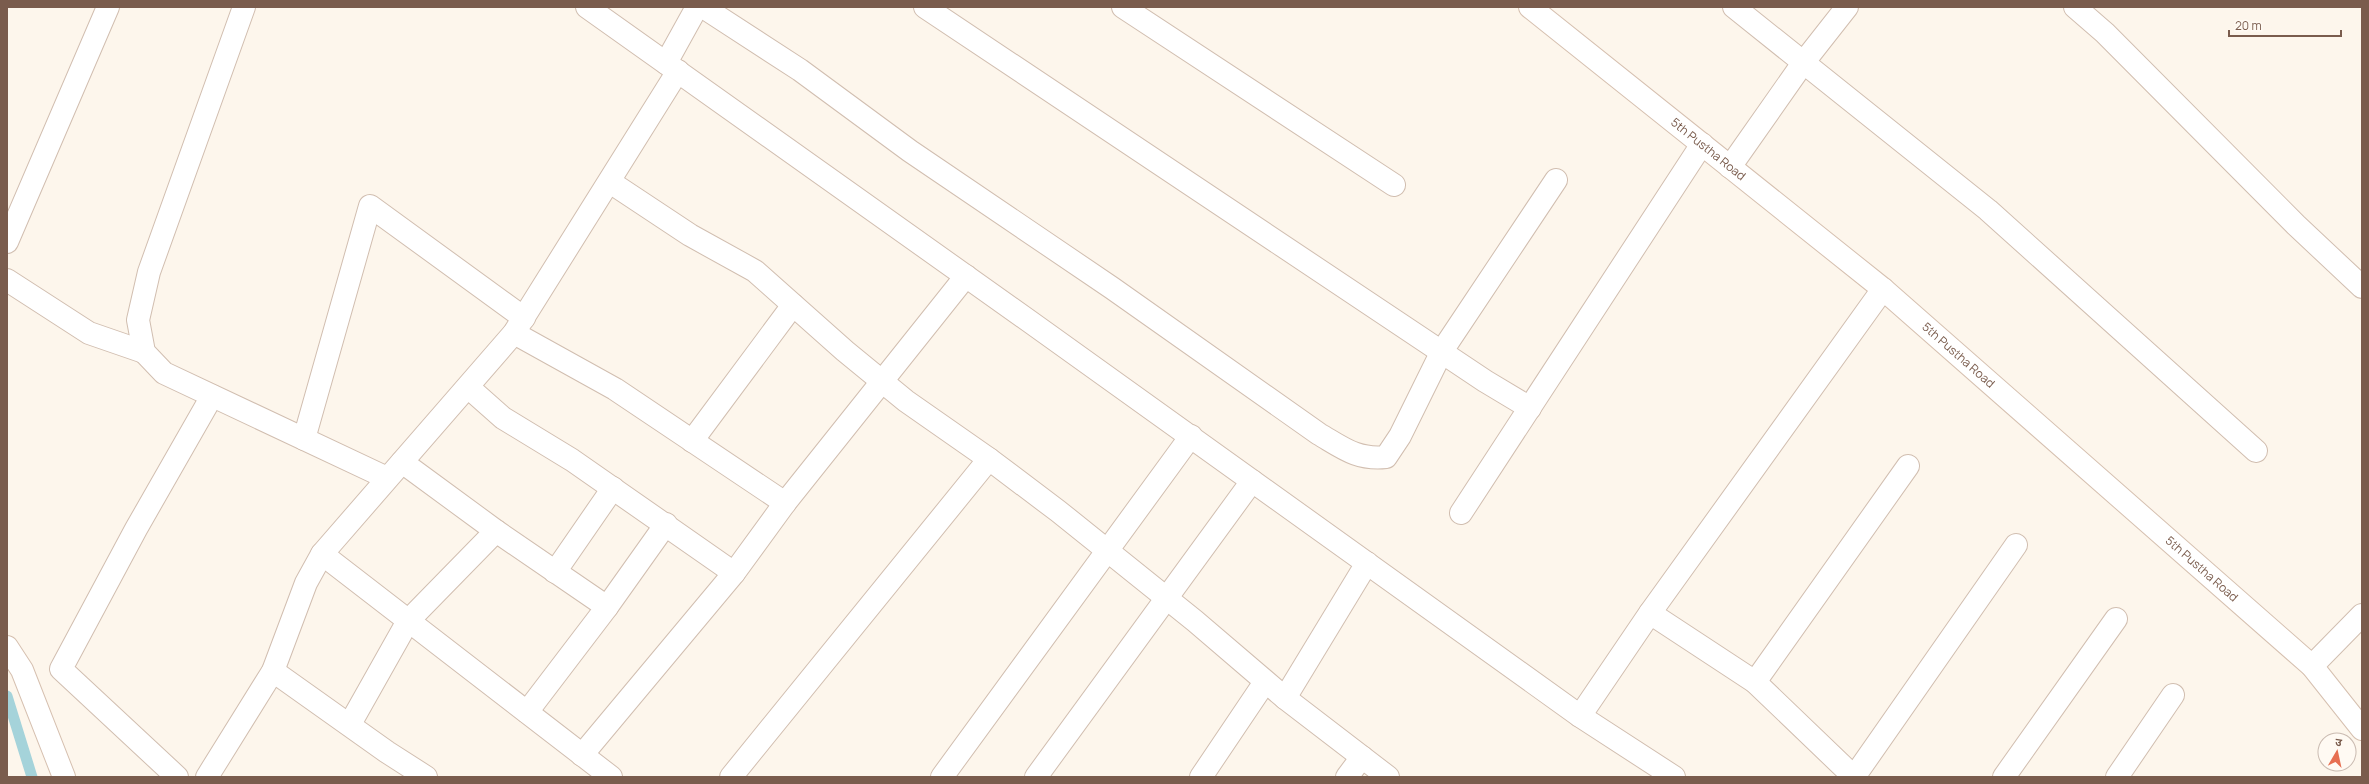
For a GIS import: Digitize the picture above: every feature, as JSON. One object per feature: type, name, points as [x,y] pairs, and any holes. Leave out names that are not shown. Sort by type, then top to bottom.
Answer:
[{"type":"street","points":[[7,242],[108,7]]},
{"type":"street","points":[[144,352],[138,320],[149,272],[244,7]]},
{"type":"street","points":[[587,7],[1191,436],[1580,716],[1674,777]]},
{"type":"street","points":[[207,777],[273,671],[306,583],[322,554],[468,387],[519,326],[610,182],[672,67],[697,7]]},
{"type":"street","points":[[703,7],[800,70],[910,151],[1112,288],[1319,434],[1350,452],[1369,459],[1386,457],[1400,436],[1442,351],[1556,180]]},
{"type":"street","points":[[925,7],[1104,128],[1530,408]]},
{"type":"street","points":[[1123,7],[1394,186]]},
{"type":"street","name":"5th Pustha Road","points":[[1530,7],[1883,289],[2312,666],[2362,730]]},
{"type":"street","points":[[1734,7],[1802,63],[1988,210],[2256,451]]},
{"type":"street","points":[[1730,167],[1802,63],[1847,7]]},
{"type":"street","points":[[2075,7],[2105,33],[2291,219],[2362,287]]},
{"type":"street","points":[[1461,513],[1702,144]]},
{"type":"street","points":[[610,182],[690,235],[755,271],[906,401],[989,460],[1108,551],[1265,682],[1388,777]]},
{"type":"street","points":[[304,439],[370,206],[519,326],[785,503]]},
{"type":"street","points":[[582,755],[734,573],[785,503],[966,276]]},
{"type":"street","points":[[7,280],[89,333],[144,352],[164,374],[387,478]]},
{"type":"street","points":[[1580,716],[1650,613],[1883,289]]},
{"type":"street","points":[[692,441],[793,305]]},
{"type":"street","points":[[468,387],[503,418],[572,460],[666,524],[734,573]]},
{"type":"street","points":[[177,777],[61,669],[136,529],[212,396]]},
{"type":"street","points":[[942,777],[1191,436]]},
{"type":"street","points":[[731,777],[989,460]]},
{"type":"street","points":[[402,462],[496,531],[607,607]]},
{"type":"street","points":[[1755,682],[1908,466]]},
{"type":"street","points":[[1036,777],[1252,481]]},
{"type":"street","points":[[554,572],[613,488]]},
{"type":"street","points":[[527,712],[607,607],[666,524]]},
{"type":"street","points":[[350,724],[408,621],[496,531]]},
{"type":"street","points":[[1650,613],[1755,682],[1854,777],[2016,545]]},
{"type":"street","points":[[322,554],[611,777]]},
{"type":"street","points":[[1285,698],[1367,564]]},
{"type":"street","points":[[2312,666],[2362,615]]},
{"type":"street","points":[[2004,777],[2116,619]]},
{"type":"street","points":[[7,647],[22,670],[64,777]]},
{"type":"street","points":[[273,671],[426,777]]},
{"type":"street","points":[[1201,777],[1265,682]]},
{"type":"street","points":[[2117,777],[2173,695]]},
{"type":"street","points":[[1347,777],[1362,757]]},
{"type":"waterway","points":[[7,696],[32,777]]}]
